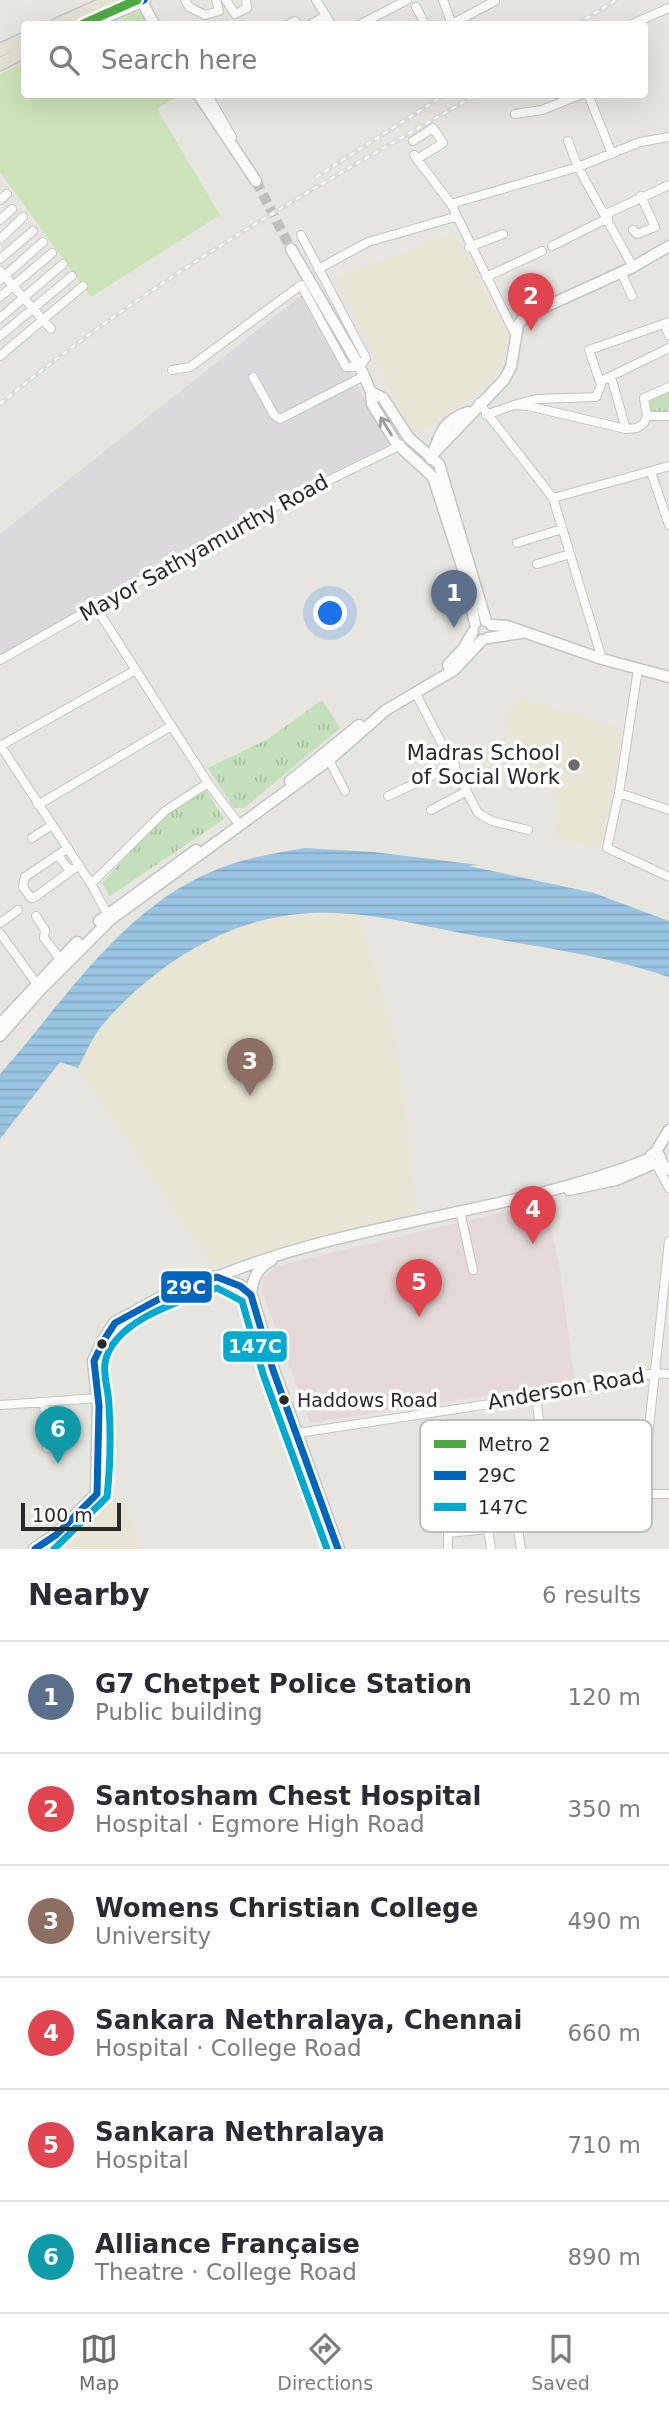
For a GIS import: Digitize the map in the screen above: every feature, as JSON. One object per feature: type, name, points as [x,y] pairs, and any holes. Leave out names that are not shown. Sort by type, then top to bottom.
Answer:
[{"type":"main road","points":[[65,21],[112,0]]},
{"type":"main road","points":[[94,21],[142,0],[152,21]]},
{"type":"main road","points":[[0,50],[21,40]]},
{"type":"main road","points":[[0,64],[21,54]]},
{"type":"main road","points":[[201,98],[256,181]]},
{"type":"main road","points":[[426,469],[433,455],[433,445],[449,422],[477,407],[503,380],[511,367],[516,336],[525,316],[633,267],[669,246]]},
{"type":"main road","points":[[291,249],[362,371],[371,392],[372,404],[399,446],[433,477],[485,639]]},
{"type":"main road","points":[[371,392],[383,398],[409,438],[433,455],[442,471],[481,599],[481,626],[485,639]]},
{"type":"main road","points":[[481,626],[507,626],[602,659],[669,677]]},
{"type":"main road","points":[[0,1037],[60,959],[109,916],[164,870],[238,823],[381,707],[443,669],[458,656],[481,626]]},
{"type":"main road","points":[[0,1024],[109,916],[329,760],[386,710],[454,670],[485,639],[521,633]]},
{"type":"main road","points":[[338,1549],[273,1370],[251,1295],[252,1283],[262,1265],[277,1259],[616,1180],[658,1158],[669,1129]]},
{"type":"main road","points":[[35,1549],[56,1535],[97,1494],[98,1398],[94,1361],[115,1323],[172,1292],[276,1254],[534,1193],[658,1158]]},
{"type":"main road","points":[[217,1277],[240,1286],[251,1295]]},
{"type":"street","points":[[186,0],[189,7],[205,15],[219,11],[216,0]]},
{"type":"street","points":[[226,0],[235,14],[247,8],[246,0]]},
{"type":"street","points":[[316,0],[329,20]]},
{"type":"street","points":[[367,21],[407,0]]},
{"type":"street","points":[[443,0],[451,21]]},
{"type":"street","points":[[458,21],[495,1]]},
{"type":"street","points":[[416,7],[423,21]]},
{"type":"street","points":[[639,21],[669,8]]},
{"type":"street","points":[[209,98],[242,152]]},
{"type":"street","points":[[515,114],[542,110],[572,98]]},
{"type":"street","points":[[590,98],[612,153]]},
{"type":"street","points":[[412,141],[433,128],[443,143],[416,157],[451,204],[469,247],[516,336]]},
{"type":"street","points":[[451,204],[578,167],[640,142],[669,136]]},
{"type":"street","points":[[568,141],[578,167],[633,267]]},
{"type":"street","points":[[552,246],[641,196],[669,185]]},
{"type":"street","points":[[0,200],[8,194]]},
{"type":"street","points":[[633,230],[637,234],[655,227],[641,196]]},
{"type":"street","points":[[0,220],[12,209]]},
{"type":"street","points":[[0,239],[23,217]]},
{"type":"street","points":[[318,269],[369,242],[456,217]]},
{"type":"street","points":[[0,259],[33,231]]},
{"type":"street","points":[[469,247],[503,234]]},
{"type":"street","points":[[253,377],[274,415],[280,419],[362,371],[366,358],[301,235]]},
{"type":"street","points":[[43,242],[2,276],[51,329]]},
{"type":"street","points":[[486,277],[542,251]]},
{"type":"street","points":[[0,297],[52,253]]},
{"type":"street","points":[[0,317],[63,264]]},
{"type":"street","points":[[621,272],[632,296]]},
{"type":"street","points":[[0,337],[72,276]]},
{"type":"street","points":[[172,370],[190,367],[301,285],[346,366],[362,371]]},
{"type":"street","points":[[0,356],[83,286]]},
{"type":"street","points":[[486,415],[536,399],[596,397],[601,381],[589,351],[667,323],[669,335]]},
{"type":"street","points":[[601,381],[669,348]]},
{"type":"street","points":[[611,377],[626,429]]},
{"type":"street","points":[[514,405],[626,429],[637,428],[645,424],[647,416],[644,398],[669,387]]},
{"type":"street","points":[[477,407],[553,498],[602,659]]},
{"type":"street","points":[[647,416],[669,416]]},
{"type":"street","name":"Mayor Sathyamurthy Road","points":[[0,660],[250,519],[356,464],[399,446],[409,438]]},
{"type":"street","points":[[553,498],[669,466]]},
{"type":"street","points":[[651,472],[669,525]]},
{"type":"street","points":[[517,543],[562,529]]},
{"type":"street","points":[[537,564],[570,554]]},
{"type":"street","points":[[96,606],[134,671],[208,783],[238,823]]},
{"type":"street","points":[[638,669],[619,793],[607,848],[669,877]]},
{"type":"street","points":[[109,916],[92,884],[0,746],[134,671]]},
{"type":"street","points":[[416,694],[478,813],[492,821],[528,830]]},
{"type":"street","points":[[38,804],[171,726]]},
{"type":"street","points":[[329,760],[345,791]]},
{"type":"street","points":[[388,796],[455,765]]},
{"type":"street","points":[[92,884],[165,811],[208,783]]},
{"type":"street","points":[[431,810],[467,791]]},
{"type":"street","points":[[619,793],[669,810]]},
{"type":"street","points":[[32,838],[52,825]]},
{"type":"street","points":[[68,848],[25,877],[23,887],[28,895],[31,898],[39,895],[79,865]]},
{"type":"street","points":[[58,855],[70,872]]},
{"type":"street","points":[[0,923],[18,910]]},
{"type":"street","points":[[36,916],[44,930],[44,938],[60,959]]},
{"type":"street","points":[[0,933],[38,986]]},
{"type":"street","points":[[658,1158],[669,1171]]},
{"type":"street","points":[[658,1158],[669,1188]]},
{"type":"street","points":[[461,1216],[473,1270]]},
{"type":"street","points":[[650,1420],[669,1241]]},
{"type":"street","name":"Anderson Road","points":[[298,1433],[536,1396],[655,1373],[669,1374]]},
{"type":"street","points":[[536,1396],[539,1420]]},
{"type":"street","points":[[1,1405],[98,1398]]},
{"type":"street","points":[[44,1402],[47,1448]]},
{"type":"street","points":[[448,1549],[448,1533],[458,1532]]},
{"type":"shaded area","points":[[455,233],[508,335],[500,368],[437,423],[415,433],[408,429],[336,278]]},
{"type":"shaded area","points":[[308,290],[389,445],[248,514],[0,655],[0,534]]},
{"type":"shaded area","name":"Madras School of Social Work","points":[[517,698],[621,727],[601,848],[554,838],[558,803],[504,720]]},
{"type":"shaded area","points":[[309,913],[359,915],[397,1046],[417,1215],[213,1266],[78,1068],[103,1024],[162,967],[195,946],[253,922]]},
{"type":"shaded area","points":[[545,1202],[559,1265],[575,1382],[310,1423],[262,1291],[264,1278],[277,1266]]},
{"type":"shaded area","points":[[101,1499],[124,1501],[142,1549],[44,1549]]},
{"type":"green space","points":[[140,11],[145,21],[117,21]]},
{"type":"green space","points":[[21,64],[21,98],[174,98],[157,109],[220,215],[91,297],[0,172],[0,74]]},
{"type":"green space","points":[[669,388],[669,412],[651,412],[646,397]]},
{"type":"green space","points":[[322,700],[340,728],[244,808],[234,808],[208,768],[268,739]]},
{"type":"green space","points":[[205,788],[224,819],[110,896],[102,883],[169,810]]},
{"type":"water","points":[[305,848],[374,852],[479,865],[469,866],[594,893],[669,921],[669,977],[574,953],[373,916],[310,913],[251,923],[197,947],[148,981],[101,1027],[78,1068],[60,1062],[0,1139],[0,1074],[79,979],[136,920],[203,875],[242,861]]},
{"type":"tunnel","points":[[256,181],[291,249]]},
{"type":"railway","points":[[582,21],[616,0]]},
{"type":"railway","points":[[316,177],[440,98]]},
{"type":"railway","points":[[0,404],[113,317],[172,277],[293,201],[471,98]]},
{"type":"metro line","name":"2","points":[[90,21],[137,0]]},
{"type":"transit line","name":"29C","points":[[94,21],[144,0]]},
{"type":"transit line","name":"29C","points":[[35,1549],[56,1535],[97,1494],[99,1406],[94,1361],[115,1323],[172,1292],[217,1277],[240,1286],[251,1295],[273,1370],[338,1549]]},
{"type":"transit line","name":"147C","points":[[54,1549],[107,1497],[110,1428],[105,1363],[110,1348],[121,1335],[150,1314],[217,1288],[242,1301],[263,1374],[327,1549]]},
{"type":"place","name":"Santosham Chest Hospital","points":[[531,331]]},
{"type":"place","name":"G7 Chetpet Police Station","points":[[454,628]]},
{"type":"place","name":"Madras School of Social Work","points":[[574,765]]},
{"type":"place","name":"Womens Christian College","points":[[250,1096]]},
{"type":"place","name":"Sankara Nethralaya, Chennai","points":[[533,1244]]},
{"type":"place","name":"Sankara Nethralaya","points":[[419,1317]]},
{"type":"place","name":"Haddows Road","points":[[284,1400]]},
{"type":"place","name":"Alliance Française","points":[[58,1464]]}]
